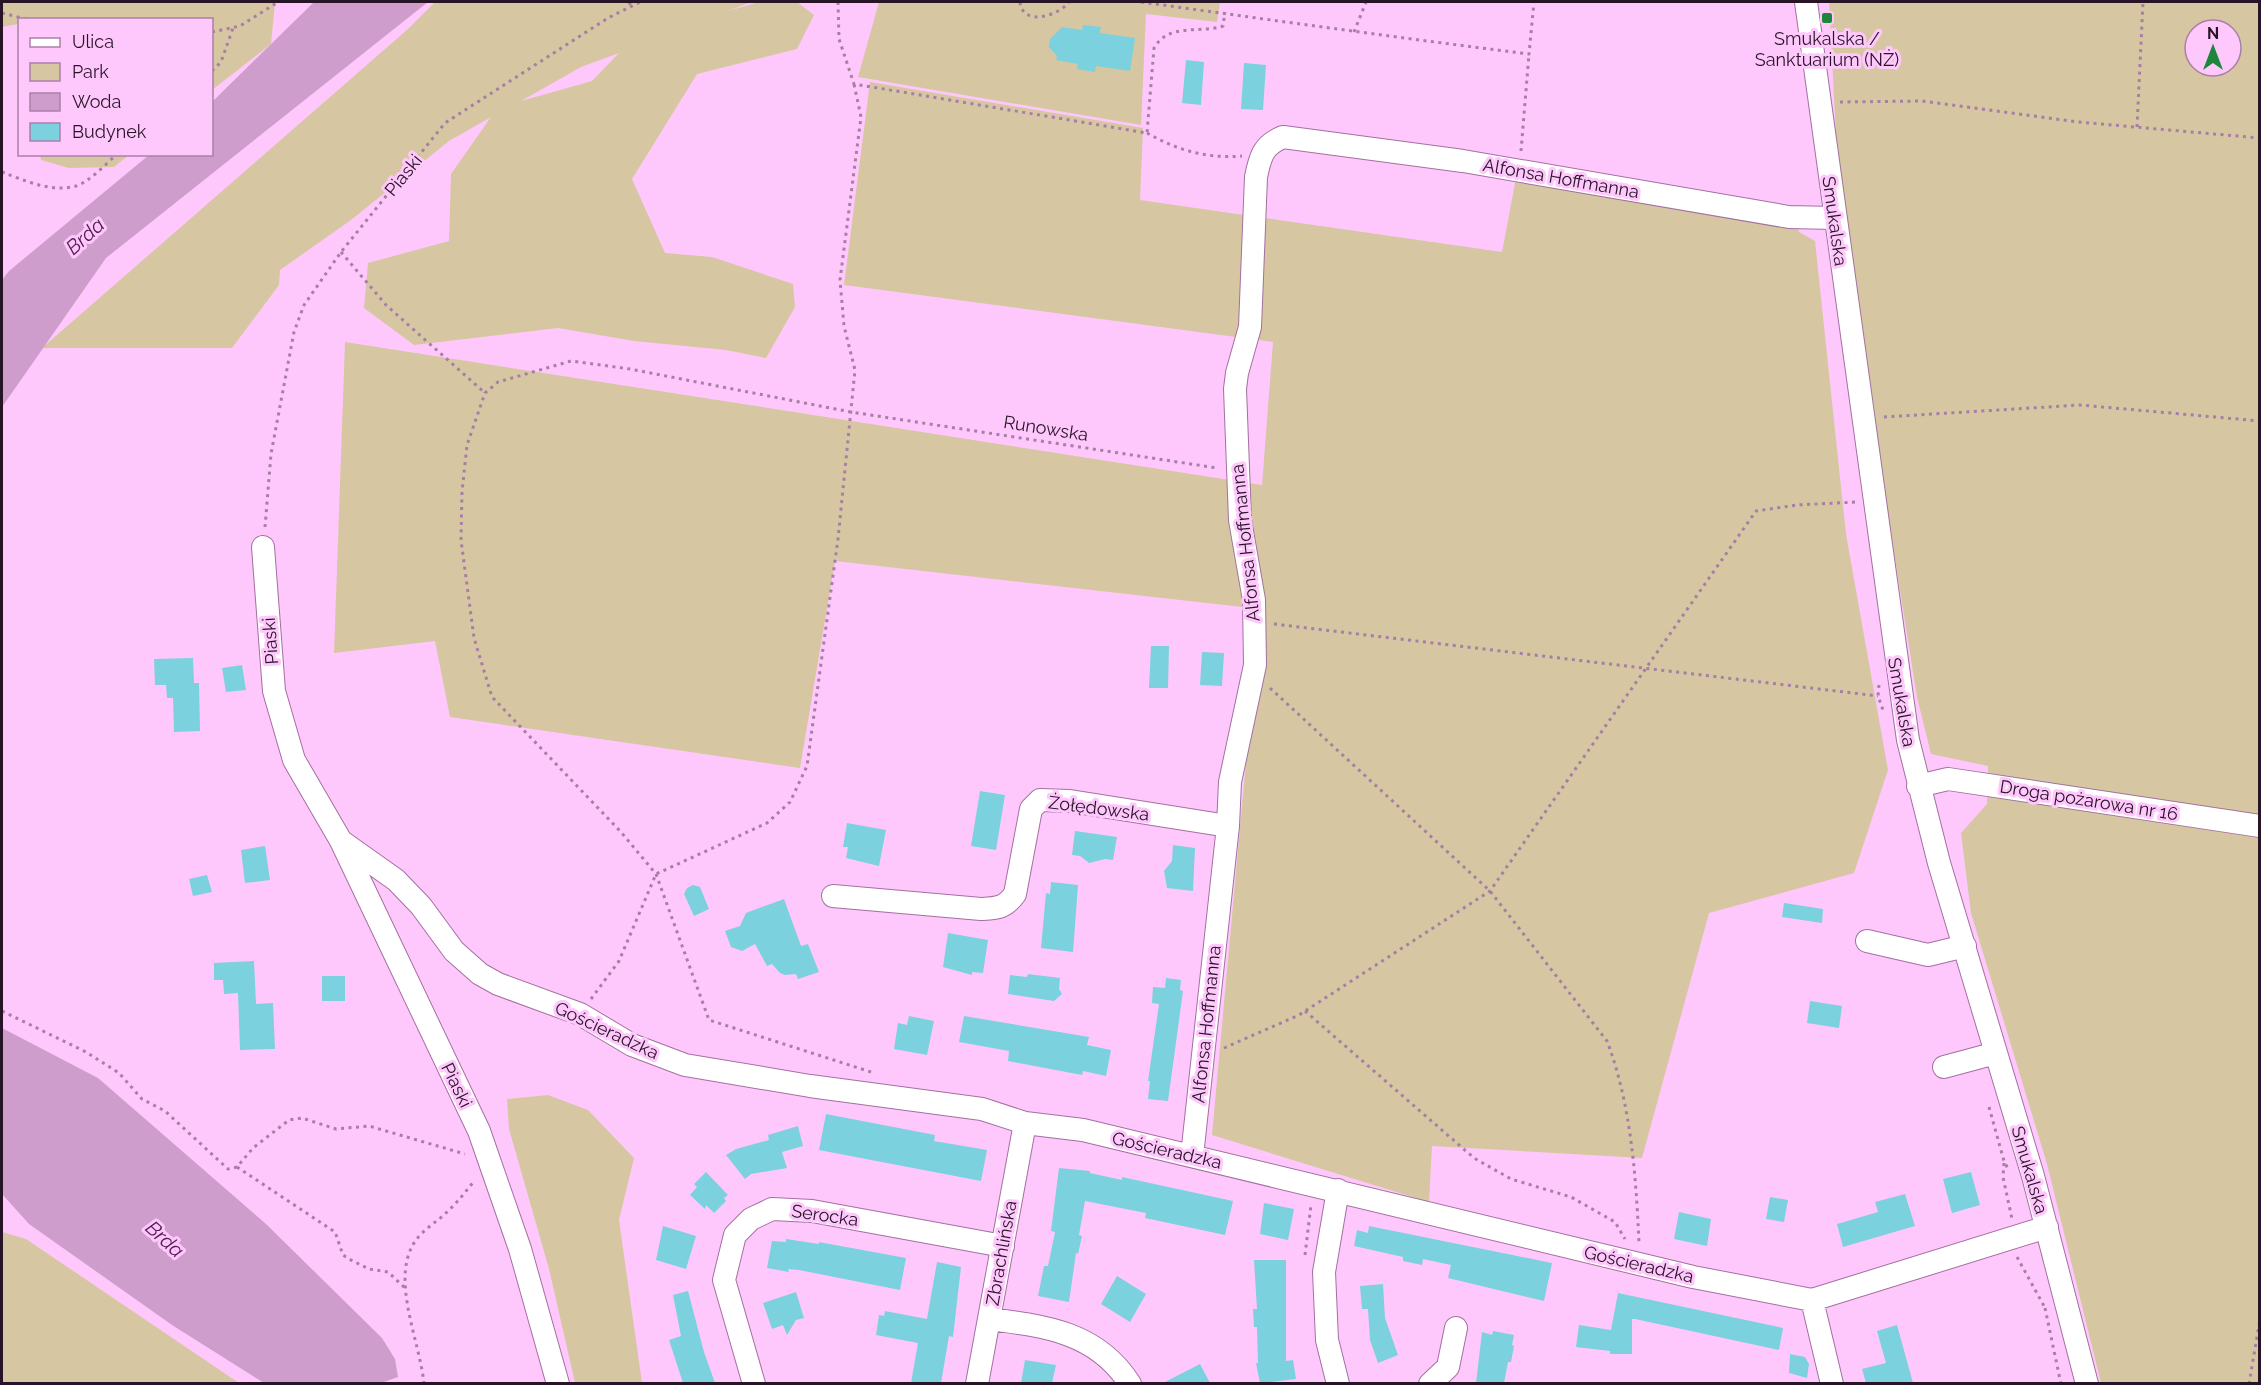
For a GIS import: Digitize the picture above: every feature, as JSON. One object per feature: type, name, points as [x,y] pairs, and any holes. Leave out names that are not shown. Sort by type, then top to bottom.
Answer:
[{"type":"street","name":"Smukalska","points":[[1806,2],[1900,698],[1918,786],[2047,1227],[2087,1383]]},
{"type":"street","name":"Alfonsa Hoffmanna","points":[[1192,1156],[1228,826],[1230,782],[1253,672],[1254,600],[1240,520],[1235,389],[1237,373],[1250,327],[1256,177],[1260,154],[1271,142],[1283,137],[1371,147],[1519,170],[1789,217],[1834,218]]},
{"type":"street","name":"Piaski","points":[[263,547],[274,691],[294,760],[341,841],[479,1131],[520,1249],[558,1383]]},
{"type":"street","name":"Droga pożarowa nr 16","points":[[1918,786],[1948,779],[2259,826]]},
{"type":"street","name":"Żołędowska","points":[[833,896],[981,909],[1008,905],[1016,894],[1031,809],[1040,800],[1070,801],[1228,826]]},
{"type":"street","name":"Gościeradzka","points":[[341,841],[396,880],[421,906],[454,951],[480,974],[580,1014],[632,1045],[685,1065],[810,1086],[982,1109],[1025,1123],[1083,1130],[1640,1264],[1812,1300],[2047,1227]]},
{"type":"street","points":[[1867,941],[1928,955],[1965,946]]},
{"type":"street","points":[[1944,1067],[1996,1053]]},
{"type":"street","name":"Zbrachlińska","points":[[977,1383],[1025,1123]]},
{"type":"street","points":[[1338,1190],[1324,1272],[1328,1340],[1338,1383]]},
{"type":"street","name":"Serocka","points":[[754,1383],[724,1280],[735,1235],[752,1219],[772,1209],[812,1211],[1003,1246]]},
{"type":"street","points":[[1812,1300],[1832,1383]]},
{"type":"street","points":[[989,1319],[1050,1327],[1086,1343],[1118,1364],[1130,1383]]},
{"type":"street","points":[[1430,1383],[1448,1367],[1456,1328]]},
{"type":"path","points":[[213,32],[240,26],[278,2]]},
{"type":"path","points":[[629,2],[632,8]]},
{"type":"path","name":"Piaski","points":[[263,547],[270,454],[294,332],[304,305],[341,252],[445,123],[608,18],[640,2]]},
{"type":"path","points":[[580,1014],[619,961],[656,874],[767,824],[790,802],[807,766],[838,539],[855,370],[844,326],[840,280],[861,117],[854,84],[839,39],[838,2]]},
{"type":"path","points":[[1020,2],[1026,13],[1042,17],[1064,8],[1069,2]]},
{"type":"path","points":[[1144,2],[1529,54]]},
{"type":"path","points":[[1354,32],[1366,2]]},
{"type":"path","points":[[1519,170],[1534,2]]},
{"type":"path","points":[[2137,127],[2143,2]]},
{"type":"path","points":[[1146,133],[1154,48],[1159,40],[1186,29],[1223,26],[1225,12]]},
{"type":"path","points":[[2,13],[22,18]]},
{"type":"path","points":[[213,70],[221,62],[233,28]]},
{"type":"path","points":[[854,84],[1146,133],[1166,144],[1202,155],[1225,157],[1260,154]]},
{"type":"path","points":[[1819,105],[1922,101],[2137,127],[2259,138]]},
{"type":"path","points":[[2,172],[33,183],[62,187],[77,186],[114,156]]},
{"type":"path","points":[[341,252],[386,305],[485,393],[467,445],[462,492],[461,540],[474,638],[492,697],[621,832],[656,874],[709,1020],[799,1047],[878,1076]]},
{"type":"path","name":"Runowska","points":[[485,393],[498,382],[571,361],[630,369],[851,412],[1237,471]]},
{"type":"path","points":[[1862,419],[2080,405],[2259,421]]},
{"type":"path","points":[[1203,1058],[1305,1011],[1490,891],[1756,511],[1797,504],[1857,502]]},
{"type":"path","points":[[1254,621],[1900,698]]},
{"type":"path","points":[[1253,672],[1490,891],[1607,1041],[1616,1065],[1636,1174],[1640,1264]]},
{"type":"path","points":[[2,1011],[86,1052],[119,1073],[142,1099],[165,1111],[228,1169],[237,1167],[254,1148],[289,1120],[302,1118],[336,1130],[369,1126],[491,1161],[450,1210],[416,1240],[404,1267],[404,1287],[422,1358],[424,1383]]},
{"type":"path","points":[[1305,1011],[1474,1158],[1512,1179],[1571,1197],[1615,1222],[1640,1264]]},
{"type":"path","points":[[1987,1098],[2004,1161]]},
{"type":"path","points":[[237,1167],[335,1232],[343,1254],[349,1259],[369,1269],[388,1272],[404,1287]]},
{"type":"path","points":[[2044,1306],[2061,1383]]},
{"type":"path","points":[[2249,1383],[2259,1319]]},
{"type":"green space","points":[[2,2],[275,2],[271,44],[213,89],[213,18],[18,18],[18,24],[2,27]]},
{"type":"green space","points":[[435,2],[751,2],[728,11],[759,2],[797,2],[814,15],[797,49],[697,74],[632,179],[665,253],[712,257],[793,284],[795,307],[766,358],[726,350],[634,341],[558,328],[414,345],[364,308],[368,263],[449,241],[451,174],[491,117],[449,141],[351,220],[280,270],[279,285],[232,348],[42,348],[408,29]],"holes":[[[619,53],[592,81],[521,101],[581,67]]]},
{"type":"green space","points":[[879,2],[1220,2],[1217,22],[1146,14],[1141,125],[858,77]]},
{"type":"green space","points":[[1829,2],[2259,2],[2259,1383],[2101,1383],[2047,1164],[1971,913],[1961,833],[1987,804],[1988,766],[1931,754],[1917,697],[1840,212]]},
{"type":"green space","points":[[870,82],[1143,128],[1140,200],[1502,252],[1517,173],[1798,228],[1799,232],[1815,241],[1846,534],[1888,770],[1854,873],[1709,913],[1642,1158],[1432,1146],[1429,1202],[1212,1135],[1260,609],[835,561],[800,768],[450,717],[435,641],[334,653],[345,342],[1262,485],[1273,342],[844,285]]},
{"type":"green space","points":[[40,156],[128,156],[114,167],[69,168],[41,160]]},
{"type":"green space","points":[[548,1095],[588,1110],[634,1158],[619,1220],[642,1383],[575,1383],[549,1269],[509,1129],[507,1099]]},
{"type":"green space","points":[[2,1232],[26,1239],[239,1383],[2,1383]]},
{"type":"water","name":"Brda","points":[[314,2],[428,2],[106,258],[2,407],[2,280],[9,271],[148,156],[213,156],[213,101]]},
{"type":"water","name":"Brda","points":[[2,1028],[98,1078],[266,1224],[382,1338],[395,1359],[398,1377],[381,1383],[264,1383],[172,1325],[29,1224],[2,1194]]},
{"type":"building","points":[[1083,25],[1101,27],[1100,33],[1135,38],[1130,71],[1096,66],[1095,72],[1077,69],[1078,64],[1056,60],[1057,56],[1049,47],[1050,39],[1062,27],[1082,30]]},
{"type":"building","points":[[1186,60],[1204,62],[1201,105],[1182,103]]},
{"type":"building","points":[[1244,63],[1266,65],[1263,110],[1241,109]]},
{"type":"building","points":[[1151,646],[1169,646],[1168,688],[1149,688]]},
{"type":"building","points":[[1202,652],[1224,653],[1222,686],[1200,685]]},
{"type":"building","points":[[193,658],[194,683],[199,683],[200,731],[174,732],[173,698],[167,698],[166,685],[155,685],[154,659]]},
{"type":"building","points":[[242,665],[246,690],[226,692],[222,668]]},
{"type":"building","points":[[980,791],[1005,795],[996,850],[971,846]]},
{"type":"building","points":[[847,823],[886,830],[879,866],[846,858],[848,847],[843,847]]},
{"type":"building","points":[[1075,831],[1117,837],[1113,860],[1105,859],[1089,863],[1080,856],[1072,855]]},
{"type":"building","points":[[1173,845],[1195,848],[1193,891],[1167,888],[1164,871],[1172,861]]},
{"type":"building","points":[[265,846],[270,880],[245,883],[241,850]]},
{"type":"building","points":[[207,875],[212,892],[193,896],[189,879]]},
{"type":"building","points":[[1051,882],[1078,885],[1073,952],[1041,948],[1046,893],[1050,894]]},
{"type":"building","points":[[693,885],[700,887],[709,909],[694,916],[684,894],[687,888]]},
{"type":"building","points":[[784,899],[801,946],[808,944],[819,972],[798,979],[796,974],[785,975],[772,964],[767,966],[755,944],[742,951],[731,947],[725,931],[740,926],[746,913]]},
{"type":"building","points":[[1784,903],[1823,909],[1822,923],[1782,917]]},
{"type":"building","points":[[948,933],[988,940],[983,973],[972,972],[972,975],[943,967]]},
{"type":"building","points":[[254,961],[256,1004],[273,1003],[275,1049],[240,1050],[238,993],[224,994],[223,980],[214,980],[214,963]]},
{"type":"building","points":[[1028,974],[1060,978],[1059,989],[1062,994],[1054,1001],[1008,994],[1010,975],[1027,977]]},
{"type":"building","points":[[322,976],[345,976],[345,1001],[322,1001]]},
{"type":"building","points":[[1166,978],[1181,980],[1180,990],[1183,991],[1168,1101],[1148,1099],[1150,1081],[1148,1081],[1159,1004],[1152,1003],[1153,987],[1165,988]]},
{"type":"building","points":[[1810,1001],[1842,1006],[1839,1028],[1807,1023]]},
{"type":"building","points":[[909,1016],[934,1021],[927,1055],[894,1049],[898,1023],[907,1025]]},
{"type":"building","points":[[964,1016],[1089,1037],[1087,1045],[1111,1050],[1106,1076],[1083,1071],[1082,1075],[1008,1061],[1009,1051],[959,1042]]},
{"type":"building","points":[[826,1114],[935,1135],[934,1141],[987,1150],[981,1181],[819,1150]]},
{"type":"building","points":[[798,1126],[803,1146],[782,1152],[787,1168],[751,1174],[745,1179],[726,1155],[736,1149],[769,1140],[768,1135]]},
{"type":"building","points":[[1059,1168],[1090,1171],[1090,1173],[1122,1180],[1122,1177],[1233,1201],[1225,1235],[1145,1218],[1146,1213],[1085,1201],[1079,1235],[1082,1236],[1078,1254],[1076,1253],[1069,1302],[1038,1296],[1044,1266],[1048,1266],[1055,1232],[1051,1231]]},
{"type":"building","points":[[706,1172],[728,1195],[724,1198],[726,1201],[714,1213],[706,1205],[705,1209],[690,1195],[697,1187],[694,1184]]},
{"type":"building","points":[[1971,1172],[1980,1205],[1952,1213],[1943,1179]]},
{"type":"building","points":[[1905,1194],[1915,1226],[1843,1247],[1837,1224],[1878,1212],[1875,1202]]},
{"type":"building","points":[[1770,1197],[1788,1200],[1784,1222],[1766,1219]]},
{"type":"building","points":[[1264,1203],[1294,1209],[1288,1240],[1260,1234]]},
{"type":"building","points":[[1679,1212],[1711,1219],[1707,1246],[1674,1239]]},
{"type":"building","points":[[663,1226],[696,1236],[686,1269],[656,1260]]},
{"type":"building","points":[[1369,1226],[1552,1263],[1544,1301],[1448,1278],[1451,1265],[1423,1259],[1422,1265],[1403,1261],[1403,1257],[1354,1246],[1357,1230],[1368,1233]]},
{"type":"building","points":[[786,1239],[819,1244],[819,1242],[906,1258],[900,1290],[799,1270],[788,1269],[789,1272],[767,1268],[772,1241],[786,1242]]},
{"type":"building","points":[[1254,1260],[1286,1260],[1286,1361],[1293,1360],[1296,1379],[1260,1383],[1256,1363],[1258,1363],[1257,1327],[1254,1327],[1253,1309],[1257,1309]]},
{"type":"building","points":[[937,1262],[961,1267],[953,1337],[949,1336],[941,1383],[911,1383],[918,1343],[876,1335],[879,1315],[884,1316],[885,1311],[927,1319]]},
{"type":"building","points":[[1117,1276],[1146,1294],[1130,1322],[1101,1304]]},
{"type":"building","points":[[1383,1284],[1385,1318],[1398,1355],[1378,1363],[1370,1340],[1368,1309],[1362,1309],[1360,1286]]},
{"type":"building","points":[[688,1291],[704,1352],[715,1383],[683,1383],[669,1340],[681,1336],[673,1295]]},
{"type":"building","points":[[796,1292],[804,1318],[796,1320],[787,1335],[783,1325],[772,1329],[763,1303]]},
{"type":"building","points":[[1618,1293],[1783,1328],[1779,1350],[1635,1319],[1632,1319],[1632,1354],[1610,1354],[1610,1351],[1576,1347],[1579,1325],[1611,1330]]},
{"type":"building","points":[[1897,1325],[1913,1383],[1866,1383],[1862,1369],[1886,1363],[1877,1331]]},
{"type":"building","points":[[1493,1331],[1514,1335],[1511,1362],[1508,1362],[1504,1383],[1476,1383],[1482,1332],[1492,1335]]},
{"type":"building","points":[[1790,1354],[1805,1357],[1809,1364],[1807,1378],[1789,1373]]},
{"type":"building","points":[[1025,1360],[1056,1365],[1052,1383],[1021,1383]]},
{"type":"building","points":[[1200,1364],[1210,1383],[1163,1383]]},
{"type":"place","name":"Smukalska / Sanktuarium (NŻ)","points":[[1827,18]]}]
